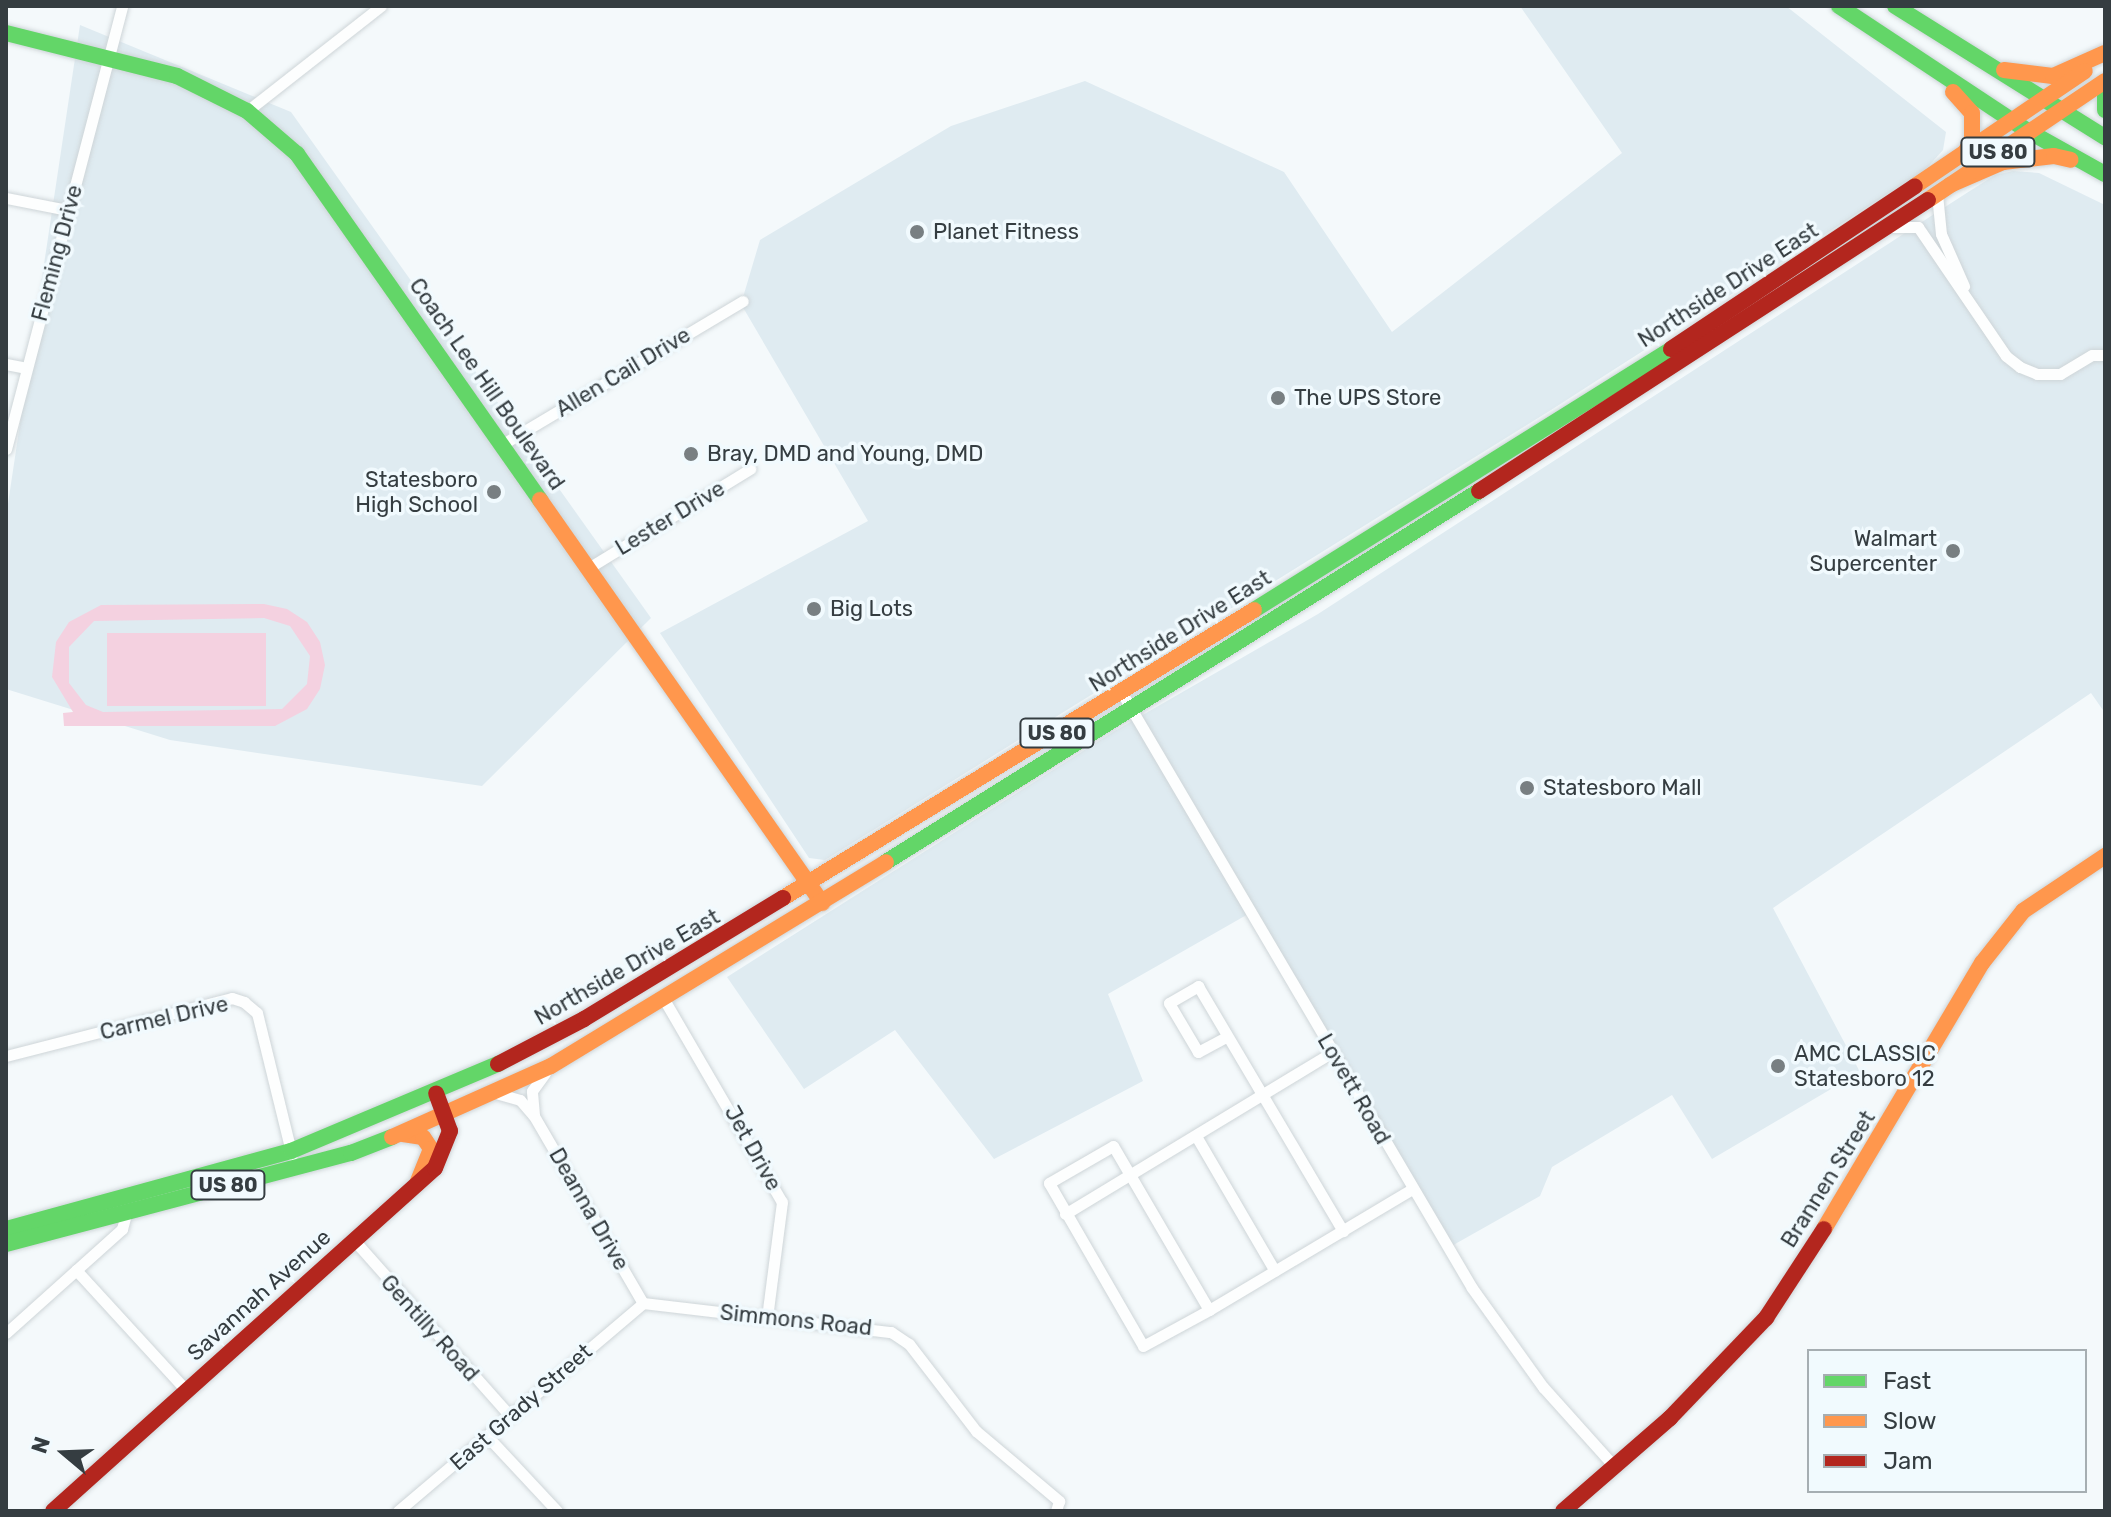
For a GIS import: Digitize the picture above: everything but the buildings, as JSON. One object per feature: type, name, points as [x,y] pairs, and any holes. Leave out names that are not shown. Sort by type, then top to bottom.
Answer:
[{"type":"main road","points":[[1831,6],[1966,103],[1973,128],[1963,156]]},
{"type":"main road","points":[[1839,6],[2028,131],[2105,174]]},
{"type":"main road","points":[[1895,6],[2105,137]]},
{"type":"main road","name":"Coach Lee Hill Boulevard","points":[[6,33],[177,76],[247,111],[297,154],[590,567],[822,903]]},
{"type":"main road","points":[[1986,65],[2053,76],[2105,55]]},
{"type":"main road","name":"Northside Drive East","points":[[293,1159],[436,1093],[584,1019],[810,884],[1122,693],[1737,307],[1963,156],[2105,55]]},
{"type":"main road","name":"Northside Drive East","points":[[6,1244],[128,1204],[293,1159],[403,1134],[499,1094],[551,1066],[1132,711],[1887,227],[2105,81]]},
{"type":"main road","points":[[2105,96],[2105,110]]},
{"type":"main road","points":[[1944,190],[2028,157],[2087,163]]},
{"type":"main road","name":"Brannen Street","points":[[1563,1511],[1670,1418],[1766,1318],[1856,1180],[1986,957],[2023,911],[2105,856]]},
{"type":"main road","points":[[436,1093],[447,1116]]},
{"type":"main road","name":"Savannah Avenue","points":[[53,1511],[417,1184],[446,1152],[447,1116]]},
{"type":"main road","points":[[403,1134],[423,1137],[431,1149],[417,1184]]},
{"type":"main road","name":"Northside Drive East","points":[[6,1229],[128,1204]]},
{"type":"street","name":"Fleming Drive","points":[[6,449],[111,59],[122,6]]},
{"type":"street","points":[[247,111],[381,6]]},
{"type":"street","points":[[1944,190],[1941,234],[1965,290]]},
{"type":"street","points":[[6,198],[68,210]]},
{"type":"street","points":[[1887,227],[1918,227],[1965,290],[2006,356],[2020,367],[2037,374],[2060,374],[2092,355],[2105,355]]},
{"type":"street","name":"Allen Cail Drive","points":[[503,444],[743,301]]},
{"type":"street","points":[[6,364],[27,368]]},
{"type":"street","name":"Lester Drive","points":[[590,567],[750,469]]},
{"type":"street","name":"Lovett Road","points":[[1122,693],[1412,1189],[1501,1331],[1543,1387],[1614,1466]]},
{"type":"street","points":[[1226,1037],[1198,1052],[1169,1003],[1198,986],[1343,1231]]},
{"type":"street","name":"Jet Drive","points":[[662,996],[775,1181],[782,1202],[767,1317]]},
{"type":"street","name":"Carmel Drive","points":[[6,1056],[232,998],[244,1002],[257,1013],[293,1159]]},
{"type":"street","points":[[1065,1214],[1332,1052]]},
{"type":"street","points":[[534,1116],[532,1091],[551,1066]]},
{"type":"street","name":"Deanna Drive","points":[[499,1094],[520,1100],[534,1116],[643,1303]]},
{"type":"street","points":[[1196,1136],[1275,1271]]},
{"type":"street","points":[[1209,1310],[1113,1146],[1049,1183],[1143,1346],[1209,1310],[1412,1189]]},
{"type":"street","points":[[6,1333],[122,1229],[128,1204]]},
{"type":"street","name":"Gentilly Road","points":[[353,1239],[509,1415]]},
{"type":"street","points":[[76,1270],[186,1390]]},
{"type":"street","name":"Simmons Road","points":[[643,1303],[874,1327],[900,1338],[976,1431],[1059,1501],[1056,1511]]},
{"type":"street","name":"East Grady Street","points":[[398,1511],[643,1303]]},
{"type":"street","points":[[487,1436],[557,1511]]},
{"type":"shaded area","points":[[1520,6],[1786,6],[1946,132],[1943,150],[1925,170],[1551,410],[825,860],[809,858],[660,633],[868,521],[741,304],[760,240],[951,126],[1085,81],[1284,172],[1392,332],[1622,153]]},
{"type":"shaded area","points":[[80,25],[291,112],[651,618],[482,786],[170,740],[6,689],[6,517]]},
{"type":"shaded area","points":[[2013,171],[2039,173],[2105,205],[2105,713],[2091,693],[1773,908],[1860,1072],[1712,1159],[1672,1095],[1552,1167],[1540,1196],[1448,1248],[1250,913],[1108,994],[1143,1081],[994,1159],[895,1030],[804,1089],[727,977],[1113,732],[1318,614],[1962,196],[1995,175]]},
{"type":"shaded area","points":[[264,604],[287,609],[307,622],[320,642],[325,665],[320,689],[307,709],[275,726],[64,726],[63,713],[73,712],[52,677],[56,642],[69,622],[101,605]],"holes":[[[264,618],[290,626],[310,656],[307,684],[282,709],[103,712],[86,705],[69,683],[69,647],[94,621]]]},
{"type":"shaded area","points":[[107,633],[266,633],[266,706],[107,706]]},
{"type":"traffic: fast","points":[[1839,6],[2028,131],[2105,174]]},
{"type":"traffic: fast","points":[[1895,6],[2105,137]]},
{"type":"traffic: fast","points":[[6,33],[177,76],[247,111],[297,154],[540,500]]},
{"type":"traffic: fast","points":[[2105,96],[2105,110]]},
{"type":"traffic: fast","points":[[1254,610],[1671,349]]},
{"type":"traffic: fast","points":[[886,862],[1479,491]]},
{"type":"traffic: fast","points":[[6,1229],[291,1151],[498,1064]]},
{"type":"traffic: fast","points":[[6,1244],[351,1153],[392,1137]]},
{"type":"traffic: slow","points":[[2004,70],[2053,76],[2105,53]]},
{"type":"traffic: slow","points":[[1915,186],[2085,71]]},
{"type":"traffic: slow","points":[[1928,200],[2105,81]]},
{"type":"traffic: slow","points":[[1953,92],[1972,113],[1972,140],[1963,156]]},
{"type":"traffic: slow","points":[[1950,185],[2003,162],[2054,156],[2071,160]]},
{"type":"traffic: slow","points":[[540,500],[822,903]]},
{"type":"traffic: slow","points":[[783,898],[1254,610]]},
{"type":"traffic: slow","points":[[1824,1229],[1982,963],[2023,911],[2105,856]]},
{"type":"traffic: slow","points":[[392,1137],[551,1066],[886,862]]},
{"type":"traffic: slow","points":[[403,1134],[423,1137],[431,1149],[417,1184]]},
{"type":"traffic: jam","points":[[1671,349],[1915,186]]},
{"type":"traffic: jam","points":[[1479,491],[1928,200]]},
{"type":"traffic: jam","points":[[498,1064],[584,1019],[783,898]]},
{"type":"traffic: jam","points":[[53,1511],[435,1168],[450,1131],[436,1093]]},
{"type":"traffic: jam","points":[[1563,1511],[1670,1418],[1766,1318],[1824,1229]]},
{"type":"place","name":"Planet Fitness","points":[[917,232]]},
{"type":"place","name":"The UPS Store","points":[[1278,398]]},
{"type":"place","name":"Bray, DMD and Young, DMD","points":[[691,454]]},
{"type":"place","name":"Statesboro High School","points":[[494,492]]},
{"type":"place","name":"Walmart Supercenter","points":[[1953,551]]},
{"type":"place","name":"Big Lots","points":[[814,609]]},
{"type":"place","name":"Statesboro Mall","points":[[1527,788]]},
{"type":"place","name":"AMC CLASSIC Statesboro 12","points":[[1778,1066]]}]
